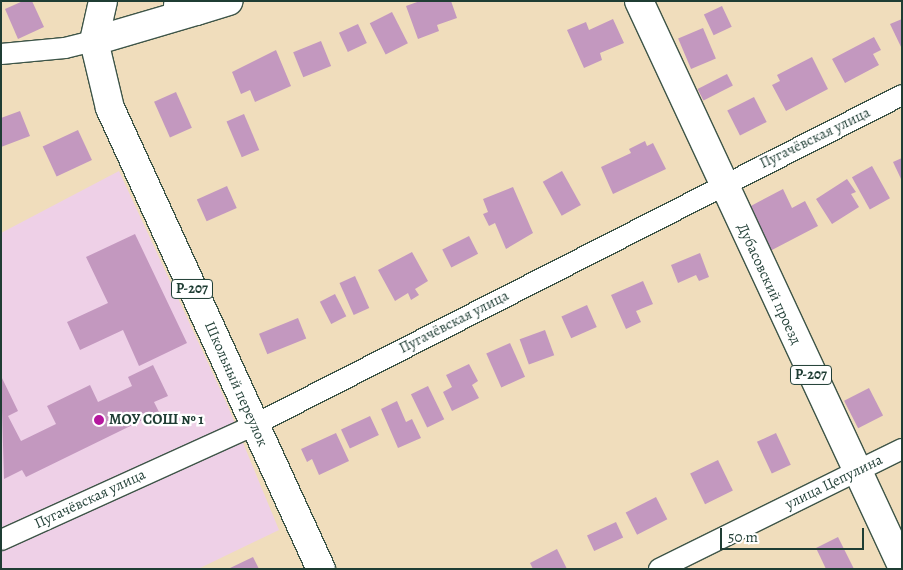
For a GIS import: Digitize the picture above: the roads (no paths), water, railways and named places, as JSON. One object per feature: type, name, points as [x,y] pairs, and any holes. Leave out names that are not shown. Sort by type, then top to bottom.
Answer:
[{"type":"main road","name":"Школьный переулок","points":[[103,1],[94,41],[97,64],[110,108],[321,569]]},
{"type":"main road","points":[[168,1],[196,11]]},
{"type":"main road","points":[[94,41],[229,1]]},
{"type":"main road","name":"Дубасовский проезд","points":[[639,1],[722,184],[902,566]]},
{"type":"street","points":[[1,54],[65,48],[94,41]]},
{"type":"street","name":"Пугачёвская улица","points":[[1,540],[254,424],[722,184],[902,95]]},
{"type":"street","name":"улица Цепулина","points":[[659,569],[902,449]]},
{"type":"place","name":"МОУ СОШ № 1","points":[[99,420]]}]
